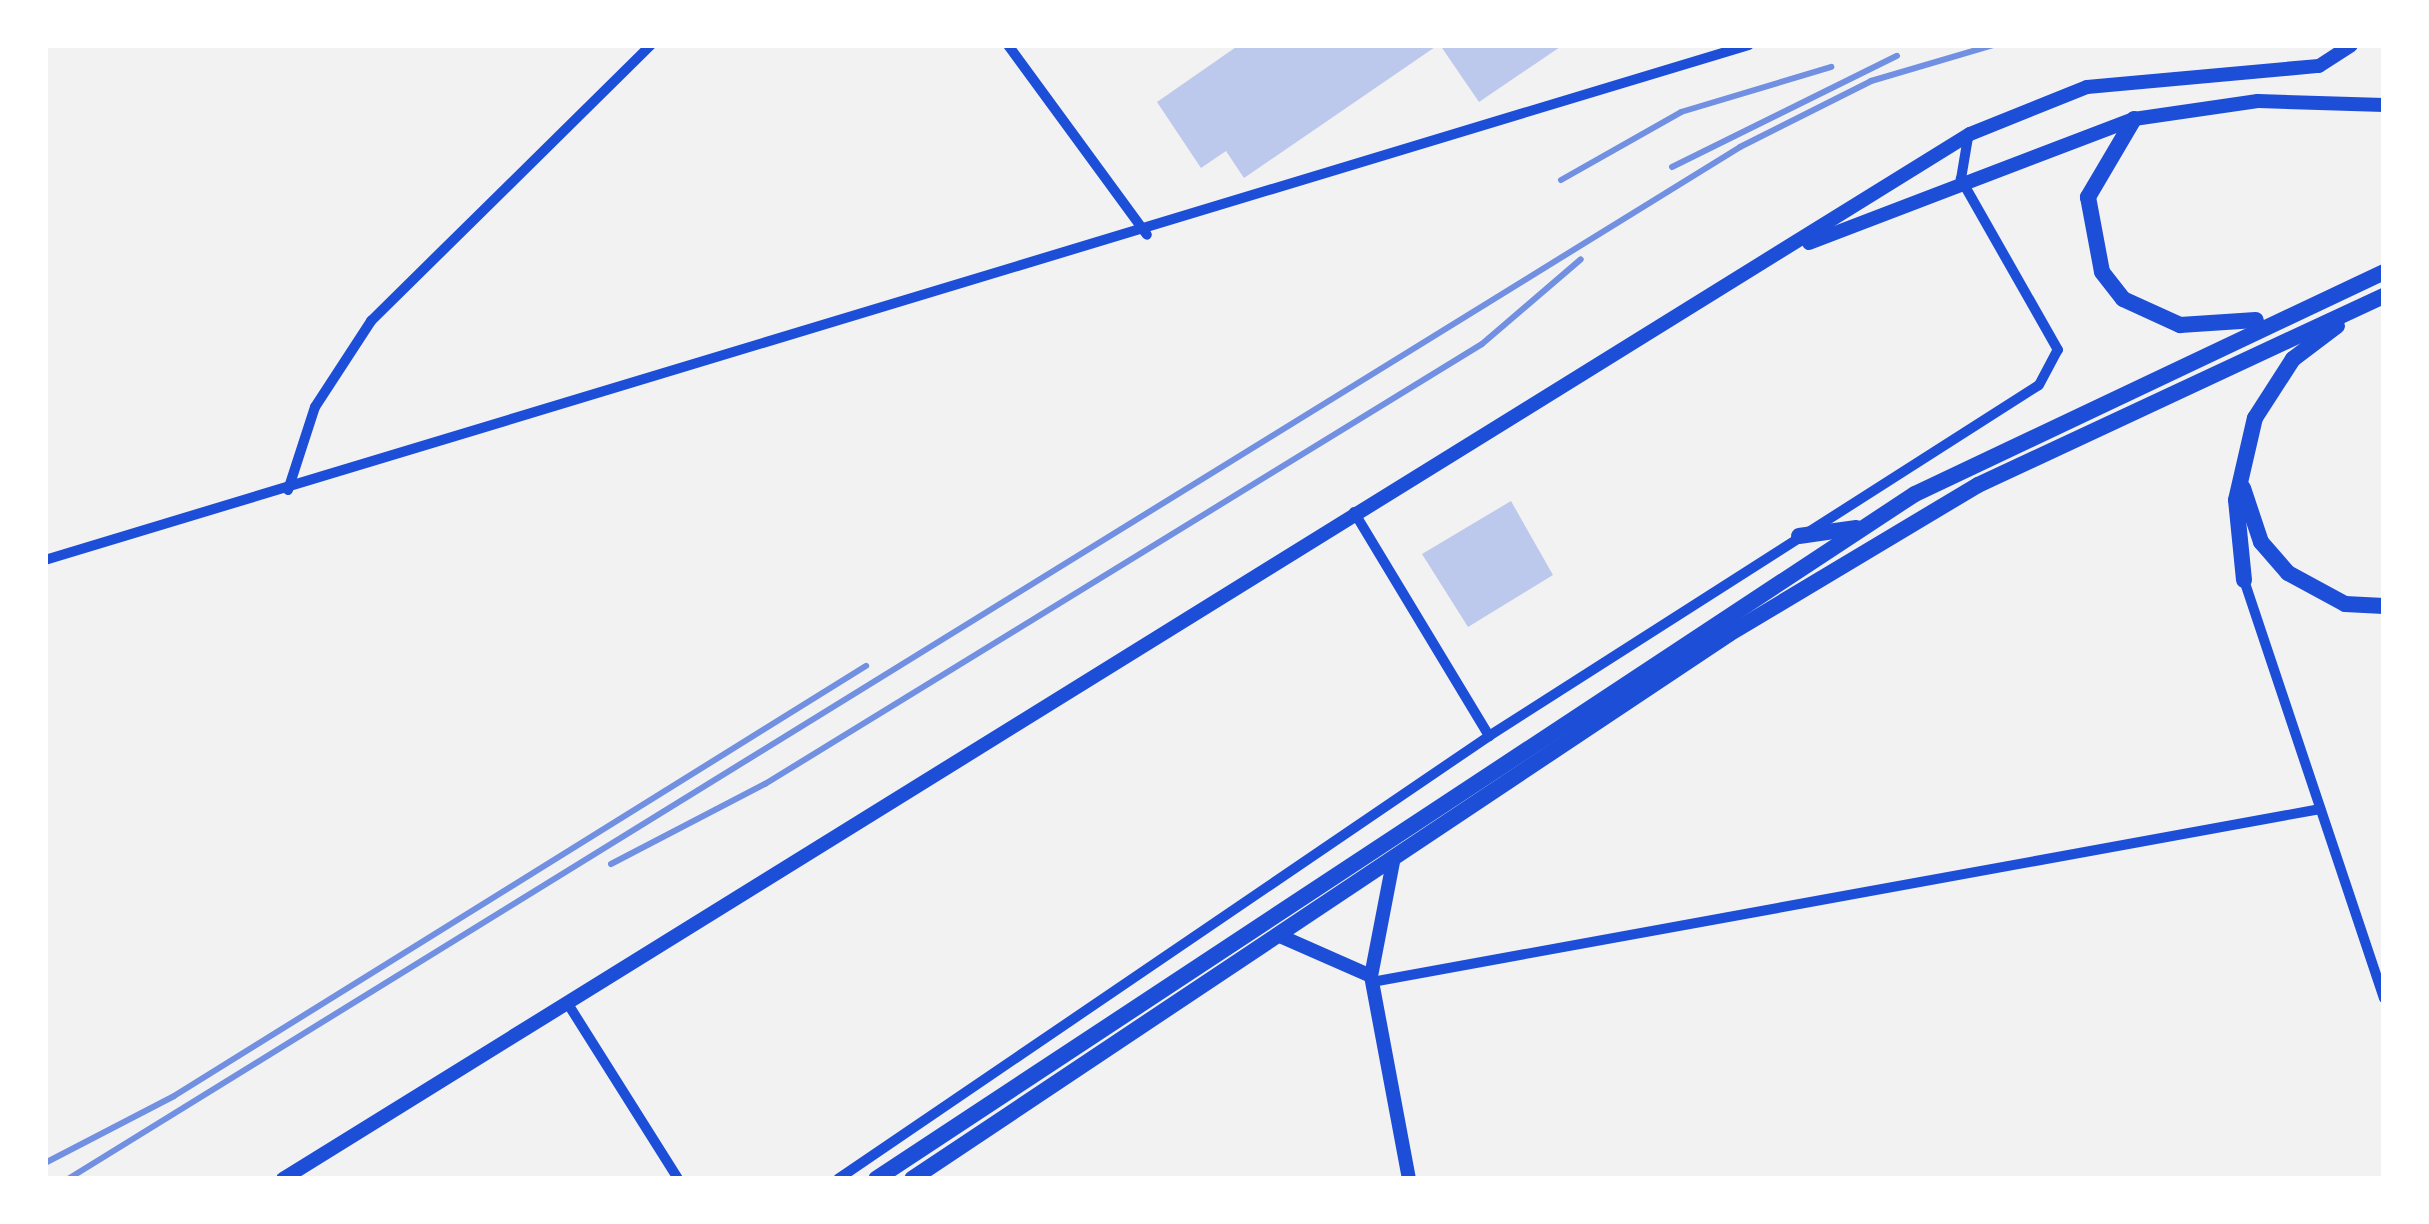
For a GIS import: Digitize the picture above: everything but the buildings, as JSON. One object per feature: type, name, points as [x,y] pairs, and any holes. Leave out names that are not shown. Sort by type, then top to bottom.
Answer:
[{"type":"main road","points":[[2134,119],[2088,196],[2102,272],[2123,299],[2180,325],[2281,316]]},
{"type":"main road","points":[[876,1179],[1863,527],[2281,316],[2384,272]]},
{"type":"main road","points":[[2244,580],[2239,472],[2255,418],[2293,358],[2384,296]]},
{"type":"main road","points":[[912,1179],[1729,634],[1978,485],[2384,296]]},
{"type":"main road","points":[[2239,472],[2252,524],[2288,573],[2344,604],[2384,606]]},
{"type":"main road","points":[[1799,536],[1863,527]]},
{"type":"street","points":[[288,490],[315,407],[371,321],[651,45]]},
{"type":"street","points":[[1008,45],[1147,235]]},
{"type":"street","points":[[45,560],[1147,235],[1749,45]]},
{"type":"street","points":[[283,1179],[1970,134],[2087,87],[2319,66],[2351,45]]},
{"type":"street","points":[[1771,259],[1961,179],[2134,119],[2243,102],[2382,102]]},
{"type":"street","points":[[838,1179],[1489,736],[2056,364],[2054,340],[1961,179],[1970,134]]},
{"type":"street","points":[[1354,512],[1489,736]]},
{"type":"street","points":[[2244,580],[2384,998]]},
{"type":"street","points":[[1280,936],[1371,979],[2320,809]]},
{"type":"street","points":[[1393,862],[1371,979],[1409,1179]]},
{"type":"street","points":[[568,1004],[678,1179]]},
{"type":"railway","points":[[68,1179],[1740,147],[1871,81],[1993,45]]},
{"type":"railway","points":[[1672,167],[1897,56]]},
{"type":"railway","points":[[1561,180],[1681,112],[1831,67]]},
{"type":"railway","points":[[611,864],[765,784],[1482,344],[1581,259]]},
{"type":"railway","points":[[45,1163],[174,1096],[866,666]]}]
